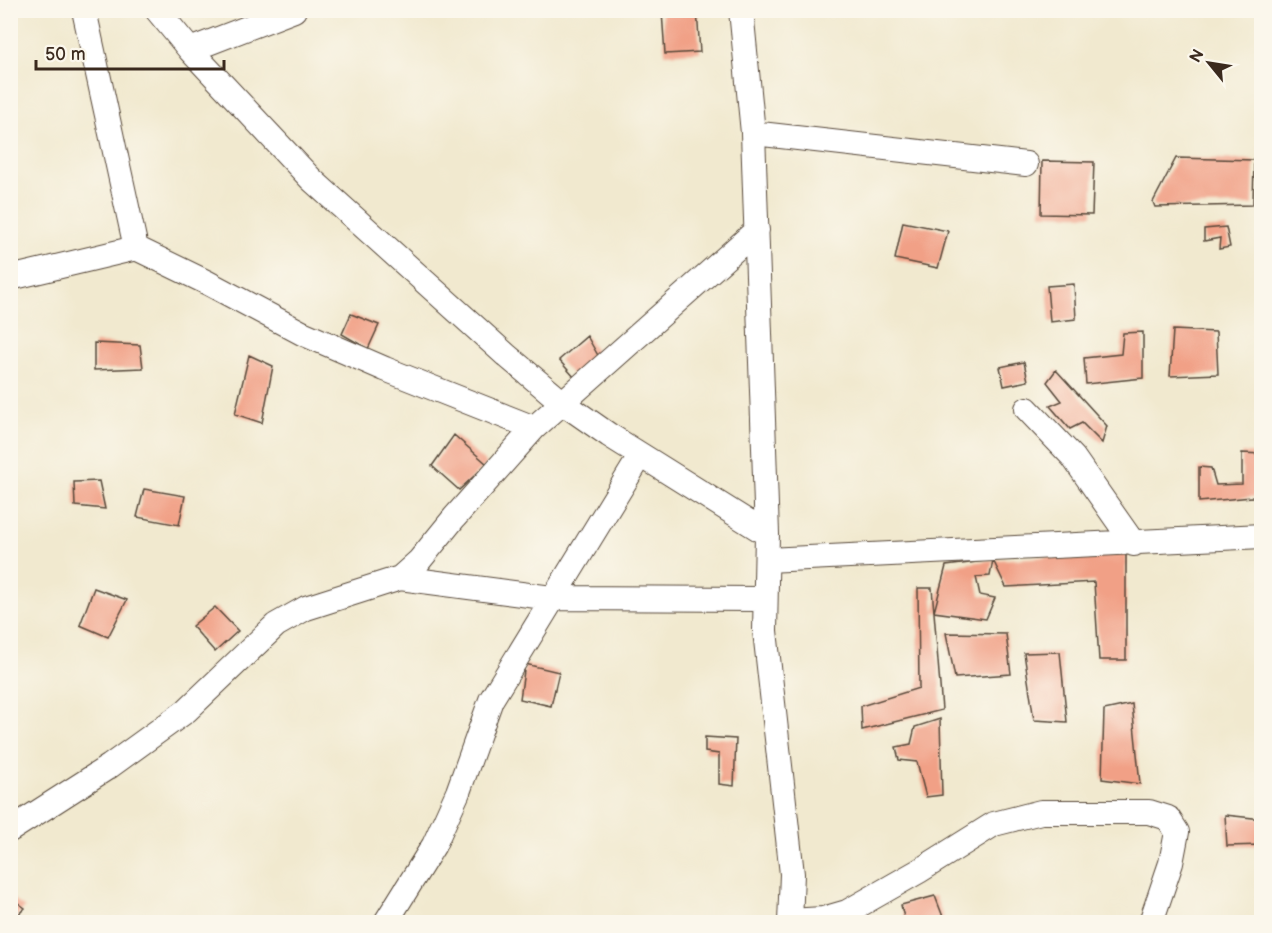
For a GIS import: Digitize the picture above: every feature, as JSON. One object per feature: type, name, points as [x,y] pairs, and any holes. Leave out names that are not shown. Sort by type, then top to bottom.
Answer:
[{"type":"street","points":[[84,10],[136,248]]},
{"type":"street","points":[[158,10],[190,50],[311,179],[563,403],[640,455],[767,534]]},
{"type":"street","points":[[190,50],[294,10]]},
{"type":"street","points":[[741,10],[753,133],[767,534],[764,599],[778,764],[792,874],[790,922],[849,917],[994,824],[1041,812],[1117,811],[1149,812],[1168,818],[1177,832],[1171,862],[1151,922]]},
{"type":"street","points":[[753,133],[1026,164]]},
{"type":"street","points":[[10,830],[110,766],[186,711],[276,625],[306,608],[400,578],[419,561],[534,428],[756,230]]},
{"type":"street","points":[[10,278],[136,248],[303,333],[385,369],[534,428]]},
{"type":"street","points":[[1027,409],[1073,457],[1134,544]]},
{"type":"street","points":[[386,922],[434,845],[458,792],[491,700],[640,455]]},
{"type":"street","points":[[766,560],[1134,544],[1262,536]]},
{"type":"street","points":[[400,578],[552,598],[764,599]]},
{"type":"building","points":[[1077,10],[1101,10],[1101,12],[1077,14]]},
{"type":"building","points":[[697,11],[700,52],[665,54],[662,12]]},
{"type":"building","points":[[1176,158],[1254,160],[1253,205],[1155,207],[1153,202]]},
{"type":"building","points":[[1042,161],[1094,162],[1092,215],[1041,214]]},
{"type":"building","points":[[903,222],[948,231],[938,268],[895,259]]},
{"type":"building","points":[[1226,227],[1230,247],[1219,249],[1220,238],[1204,241],[1204,229]]},
{"type":"building","points":[[1074,284],[1076,319],[1050,322],[1047,286]]},
{"type":"building","points":[[351,314],[379,325],[368,349],[342,334]]},
{"type":"building","points":[[1173,330],[1216,332],[1218,374],[1170,376]]},
{"type":"building","points":[[1143,332],[1143,378],[1086,384],[1084,358],[1121,354],[1123,333]]},
{"type":"building","points":[[587,336],[600,359],[575,378],[559,360]]},
{"type":"building","points":[[94,343],[140,345],[143,368],[94,370]]},
{"type":"building","points":[[249,355],[273,366],[262,423],[235,414]]},
{"type":"building","points":[[1024,362],[1028,381],[1004,386],[1000,367]]},
{"type":"building","points":[[1056,370],[1107,426],[1102,443],[1082,423],[1070,429],[1050,406],[1062,401],[1047,382]]},
{"type":"building","points":[[454,435],[487,464],[459,490],[432,466]]},
{"type":"building","points":[[1242,453],[1262,454],[1262,496],[1199,502],[1199,467],[1211,468],[1216,485],[1242,484]]},
{"type":"building","points":[[99,481],[105,509],[75,506],[74,482]]},
{"type":"building","points":[[144,489],[185,496],[179,525],[137,517]]},
{"type":"building","points":[[1126,552],[1126,660],[1099,660],[1094,582],[1006,587],[993,560]]},
{"type":"building","points":[[993,560],[990,576],[976,577],[980,595],[995,598],[986,619],[934,612],[946,566]]},
{"type":"building","points":[[94,588],[127,600],[108,637],[80,625]]},
{"type":"building","points":[[918,588],[932,588],[942,710],[862,730],[861,706],[919,688]]},
{"type":"building","points":[[215,607],[238,631],[215,652],[192,626]]},
{"type":"building","points":[[946,633],[1006,634],[1011,674],[955,678]]},
{"type":"building","points":[[1060,652],[1067,722],[1034,720],[1024,653]]},
{"type":"building","points":[[525,664],[559,672],[551,706],[520,699]]},
{"type":"building","points":[[1132,704],[1140,784],[1102,779],[1104,710]]},
{"type":"building","points":[[940,719],[942,795],[926,797],[917,762],[899,760],[896,747],[911,744],[915,727]]},
{"type":"building","points":[[705,737],[736,739],[734,786],[719,784],[719,754],[705,752]]},
{"type":"building","points":[[1225,815],[1262,819],[1262,845],[1227,846]]},
{"type":"building","points":[[935,896],[945,922],[905,922],[901,905]]},
{"type":"building","points":[[10,897],[25,908],[10,922]]}]
